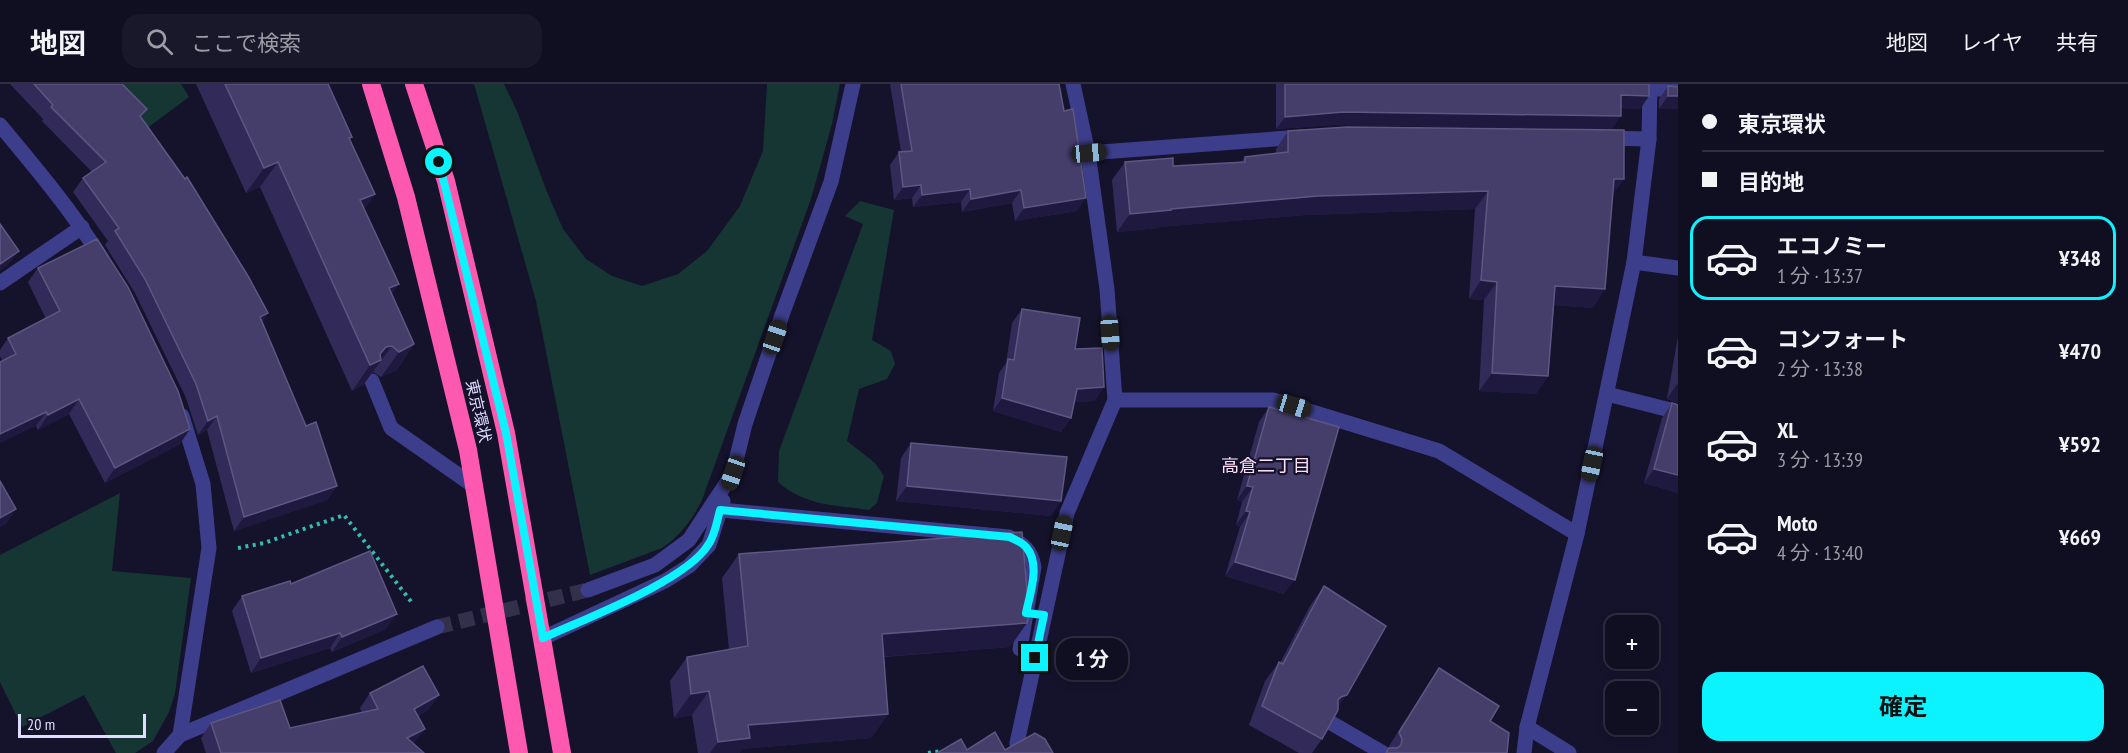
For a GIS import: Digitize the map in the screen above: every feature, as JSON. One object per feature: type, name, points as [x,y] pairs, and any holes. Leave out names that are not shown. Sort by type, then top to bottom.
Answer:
[{"type":"highway","name":"東京環状","points":[[371,84],[406,197],[468,450],[519,753]]},
{"type":"highway","name":"東京環状","points":[[414,84],[446,181],[506,433],[561,753]]},
{"type":"street","points":[[543,638],[665,581],[689,566],[709,545],[733,473],[745,424],[831,182],[853,84]]},
{"type":"street","points":[[1034,753],[1017,743],[1067,513],[1115,400],[1107,289],[1089,153],[1073,84]]},
{"type":"street","points":[[1524,753],[1527,727],[1577,534],[1634,262],[1649,139],[1650,86],[1678,91]]},
{"type":"street","points":[[0,125],[82,227],[107,267]]},
{"type":"street","points":[[1089,153],[1311,137]]},
{"type":"street","points":[[1591,138],[1649,139]]},
{"type":"street","points":[[0,283],[82,227]]},
{"type":"street","points":[[1634,262],[1678,268]]},
{"type":"street","points":[[372,381],[391,428],[474,486]]},
{"type":"street","points":[[1606,394],[1678,412]]},
{"type":"street","points":[[1115,400],[1273,400],[1439,451],[1577,534]]},
{"type":"street","points":[[177,402],[203,484],[209,548],[180,735]]},
{"type":"street","points":[[588,590],[655,565],[689,540],[733,473]]},
{"type":"street","points":[[720,510],[1010,537],[1025,545],[1032,556],[1034,567],[1020,649]]},
{"type":"street","points":[[1026,613],[1044,615]]},
{"type":"street","points":[[164,753],[180,735],[433,628]]},
{"type":"street","points":[[1334,724],[1383,753]]},
{"type":"street","points":[[1527,727],[1569,753]]},
{"type":"path","points":[[209,548],[223,550],[264,543],[344,515],[433,628]]},
{"type":"path","points":[[928,753],[950,750]]},
{"type":"green space","points":[[108,84],[181,84],[189,97],[146,129]]},
{"type":"green space","points":[[474,84],[504,84],[517,111],[563,229],[586,259],[612,276],[642,286],[678,274],[707,251],[740,206],[763,151],[767,84],[840,84],[832,124],[811,199],[702,500],[685,527],[662,548],[590,575],[536,301]]},
{"type":"green space","points":[[860,201],[894,210],[872,340],[891,351],[895,364],[887,379],[859,389],[847,441],[875,463],[884,476],[877,503],[869,510],[809,500],[788,490],[778,482],[779,451],[863,224],[845,216]]},
{"type":"green space","points":[[120,493],[112,571],[191,578],[175,693],[169,712],[153,741],[135,753],[116,753],[84,695],[22,727],[0,682],[0,555]]},
{"type":"building","points":[[34,84],[122,84],[147,109],[140,116],[185,179],[187,177],[268,313],[260,317],[306,426],[316,422],[337,486],[244,517],[217,416],[208,421],[196,384],[145,279],[115,231],[119,228],[83,178],[106,162],[51,107],[53,105]]},
{"type":"building","points":[[225,84],[328,84],[352,137],[349,138],[375,194],[360,200],[399,284],[389,288],[414,344],[399,352],[392,346],[386,347],[380,354],[381,360],[370,365],[278,162],[264,168]]},
{"type":"building","points":[[901,84],[1059,84],[1064,111],[1073,109],[1086,198],[1024,208],[1021,190],[971,199],[970,189],[922,195],[921,185],[903,187],[899,152],[912,151]]},
{"type":"building","points":[[1285,84],[1649,84],[1649,96],[1621,95],[1621,116],[1343,112],[1285,117]]},
{"type":"building","points":[[1668,86],[1678,87],[1678,96],[1668,96]]},
{"type":"building","points":[[1347,127],[1624,130],[1624,179],[1614,179],[1605,289],[1555,286],[1548,376],[1492,373],[1497,282],[1481,280],[1488,191],[1318,196],[1130,214],[1125,162],[1173,158],[1173,166],[1245,162],[1245,157],[1288,152],[1288,131]]},
{"type":"building","points":[[0,224],[19,251],[0,264]]},
{"type":"building","points":[[97,239],[128,287],[178,391],[190,429],[115,468],[79,399],[48,415],[46,412],[0,434],[0,362],[16,354],[8,338],[60,311],[38,268]]},
{"type":"building","points":[[1022,309],[1080,318],[1075,349],[1102,348],[1104,387],[1077,389],[1071,418],[1002,398],[1008,359],[1014,360]]},
{"type":"building","points":[[1672,403],[1678,405],[1678,475],[1654,469]]},
{"type":"building","points":[[1269,407],[1339,427],[1295,580],[1235,562],[1250,512],[1246,511],[1253,487],[1247,486]]},
{"type":"building","points":[[911,443],[1067,457],[1061,501],[907,486]]},
{"type":"building","points":[[0,481],[16,509],[0,518]]},
{"type":"building","points":[[1022,532],[1029,614],[1027,623],[882,634],[888,714],[748,725],[750,738],[718,742],[709,691],[691,694],[687,657],[748,646],[739,554]]},
{"type":"building","points":[[370,551],[397,614],[342,637],[340,633],[261,658],[242,596],[290,581],[291,584]]},
{"type":"building","points":[[1324,586],[1386,626],[1347,695],[1338,700],[1338,710],[1322,739],[1262,706],[1279,662],[1283,664]]},
{"type":"building","points":[[423,666],[439,695],[414,709],[425,729],[407,738],[424,753],[221,753],[211,723],[280,700],[290,728],[378,709],[370,693]]},
{"type":"building","points":[[1439,668],[1499,706],[1490,721],[1509,733],[1507,753],[1386,753],[1389,748],[1397,748],[1401,745],[1402,739],[1399,732]]},
{"type":"building","points":[[995,732],[1005,750],[1035,733],[1045,739],[1053,753],[937,753],[961,739],[967,750]]},
{"type":"tunnel","points":[[437,627],[588,590]]},
{"type":"district","name":"高倉二丁目","points":[[1266,466]]},
{"type":"route","points":[[439,162],[446,181],[506,433],[543,638],[665,581],[689,566],[709,545],[720,510],[1010,537],[1025,545],[1032,556],[1034,567],[1026,613],[1044,615],[1035,658]]}]
